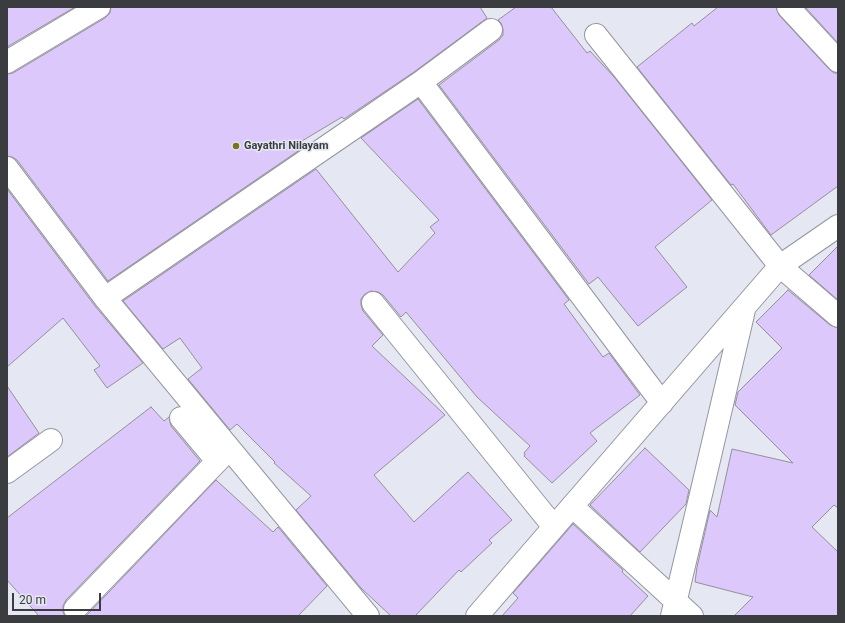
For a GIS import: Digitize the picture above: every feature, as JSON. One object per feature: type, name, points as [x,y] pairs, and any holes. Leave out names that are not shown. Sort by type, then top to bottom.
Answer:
[{"type":"street","points":[[7,62],[99,7]]},
{"type":"street","points":[[788,7],[838,61]]},
{"type":"street","points":[[104,298],[421,82],[491,30]]},
{"type":"street","points":[[596,34],[780,266],[838,316]]},
{"type":"street","points":[[421,82],[662,403]]},
{"type":"street","points":[[7,168],[223,455],[368,616]]},
{"type":"street","points":[[477,616],[780,266],[838,226]]},
{"type":"street","points":[[373,303],[554,527]]},
{"type":"street","points":[[674,609],[744,307]]},
{"type":"street","points":[[181,418],[223,455]]},
{"type":"street","points":[[7,472],[51,440]]},
{"type":"street","points":[[75,609],[223,455]]},
{"type":"street","points":[[572,506],[674,609],[692,616]]},
{"type":"building","points":[[7,7],[75,7],[7,47]]},
{"type":"building","points":[[111,7],[480,7],[487,18],[414,72],[344,119],[342,117],[297,144],[301,149],[108,281],[17,160],[7,156],[7,74],[13,73],[105,18],[110,13]]},
{"type":"building","points":[[516,7],[551,7],[587,53],[590,51],[615,78],[712,200],[655,247],[687,287],[638,326],[598,277],[589,284],[439,85],[499,40],[503,35],[503,29],[498,20]]},
{"type":"building","points":[[718,7],[776,7],[779,15],[829,69],[834,73],[838,73],[838,186],[771,235],[733,184],[731,185],[637,67],[692,23],[694,26]]},
{"type":"building","points":[[805,7],[838,7],[838,43]]},
{"type":"building","points":[[418,99],[569,300],[564,304],[603,357],[609,353],[640,395],[590,433],[597,441],[552,483],[524,456],[524,453],[530,446],[477,397],[406,312],[401,317],[383,295],[378,292],[371,291],[365,294],[361,299],[363,311],[383,335],[372,346],[445,415],[374,475],[414,522],[468,472],[512,520],[489,540],[492,543],[461,572],[459,570],[415,616],[391,616],[361,588],[296,510],[311,496],[274,463],[275,462],[237,424],[230,430],[188,379],[202,368],[180,338],[163,349],[123,301],[316,169],[398,272],[435,233],[430,227],[439,220],[361,138]]},
{"type":"building","points":[[7,189],[95,306],[143,363],[107,388],[94,370],[100,366],[63,318],[7,367]]},
{"type":"building","points":[[838,246],[838,300],[809,275]]},
{"type":"building","points":[[788,290],[830,325],[838,328],[838,508],[834,505],[812,527],[838,552],[838,616],[734,616],[753,597],[695,582],[697,567],[710,510],[717,517],[732,449],[793,463],[735,405],[738,392],[782,348],[756,322]]},
{"type":"building","points":[[7,386],[39,433],[7,457]]},
{"type":"building","points":[[151,407],[164,421],[169,417],[171,426],[200,461],[66,600],[63,606],[65,616],[39,616],[7,580],[7,518]]},
{"type":"building","points":[[645,448],[689,490],[686,504],[640,552],[590,505]]},
{"type":"building","points":[[216,480],[273,532],[278,527],[327,586],[298,616],[86,616]]},
{"type":"building","points":[[573,524],[623,570],[622,572],[648,596],[630,616],[502,616],[518,598],[513,593]]},
{"type":"place","name":"Gayathri Nilayam","points":[[236,146]]}]
